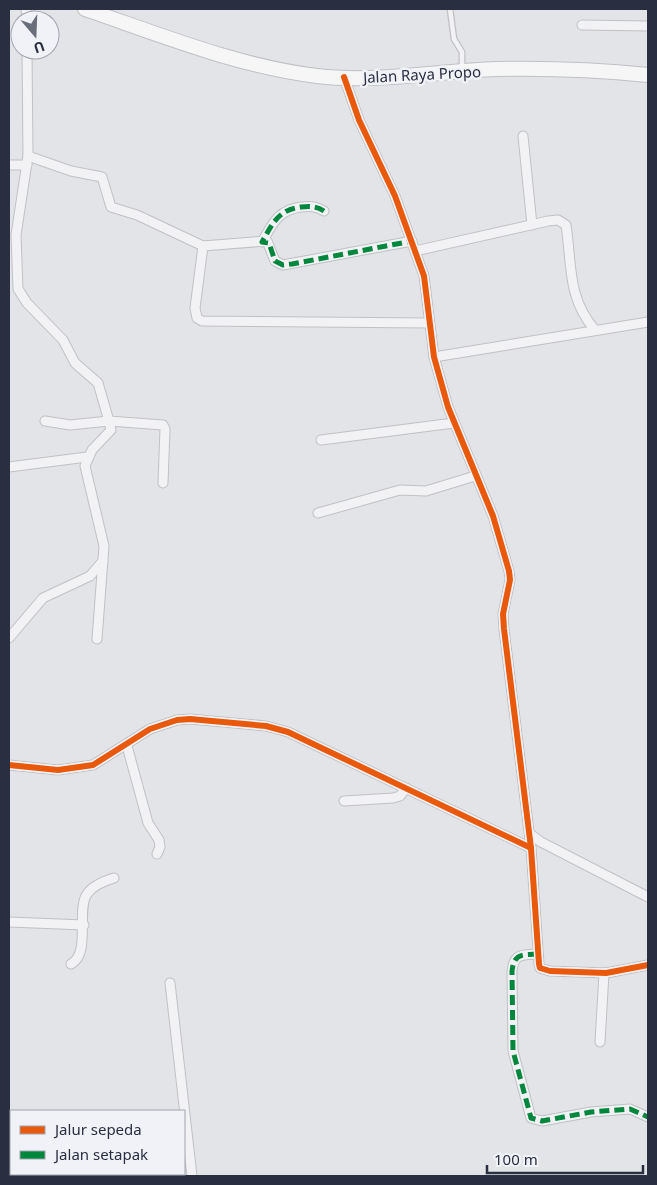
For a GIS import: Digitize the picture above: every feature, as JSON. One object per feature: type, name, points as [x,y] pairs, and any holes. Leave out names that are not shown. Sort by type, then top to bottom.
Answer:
[{"type":"main road","name":"Jalan Raya Propo","points":[[85,9],[180,42],[287,71],[344,77],[403,77],[520,70],[613,72],[648,75]]},
{"type":"street","points":[[582,25],[648,26]]},
{"type":"street","points":[[27,60],[27,160],[16,249],[14,290],[63,340],[75,363],[98,383],[110,420],[111,430],[87,457],[85,472],[102,529],[103,561],[97,639]]},
{"type":"street","points":[[344,77],[359,120],[395,196],[412,241],[426,284],[434,358],[454,423],[493,516],[510,580],[504,600],[504,629],[530,834],[539,964],[544,970],[604,973],[648,965]]},
{"type":"street","points":[[523,136],[532,225]]},
{"type":"street","points":[[9,165],[27,160],[102,176],[111,207],[137,215],[203,246],[269,243],[275,261],[283,265],[412,241]]},
{"type":"street","points":[[262,242],[275,219],[285,211],[305,206],[316,206],[324,211]]},
{"type":"street","points":[[415,251],[558,220],[566,225],[569,269],[576,297],[585,318],[595,330]]},
{"type":"street","points":[[203,246],[195,308],[197,318],[202,320],[429,323]]},
{"type":"street","points":[[434,358],[648,322]]},
{"type":"street","points":[[45,420],[70,425],[110,420],[162,424],[165,429],[164,483]]},
{"type":"street","points":[[321,440],[454,423]]},
{"type":"street","points":[[9,467],[87,457]]},
{"type":"street","points":[[318,513],[400,490],[426,491],[475,476]]},
{"type":"street","points":[[9,638],[43,598],[90,576],[103,561]]},
{"type":"street","points":[[9,765],[58,770],[82,768],[100,763],[150,729],[177,720],[190,719],[266,726],[288,732],[531,848]]},
{"type":"street","points":[[126,746],[148,823],[159,840],[160,847],[157,854]]},
{"type":"street","points":[[344,801],[393,798],[400,796],[406,788]]},
{"type":"street","points":[[530,834],[541,842],[648,897]]},
{"type":"street","points":[[71,964],[79,955],[87,895],[94,887],[114,878]]},
{"type":"street","points":[[9,922],[84,925]]},
{"type":"street","points":[[538,954],[518,957],[513,962],[512,971],[513,1051],[531,1118],[542,1121],[591,1112],[630,1109],[648,1117]]},
{"type":"street","points":[[600,1042],[604,973]]},
{"type":"street","points":[[170,984],[184,1110]]},
{"type":"street","points":[[185,1115],[192,1176]]},
{"type":"lane","points":[[450,9],[454,39],[462,52],[462,72]]},
{"type":"marked path","points":[[324,211],[313,207],[301,207],[287,211],[277,218],[262,242],[269,243],[275,261],[283,265],[292,264],[412,241]]},
{"type":"marked path","points":[[538,954],[520,956],[515,961],[512,971],[513,1051],[531,1118],[542,1121],[591,1112],[630,1109],[648,1117]]},
{"type":"cycle path","points":[[344,77],[359,120],[395,196],[424,276],[434,357],[448,407],[493,516],[509,571],[510,580],[503,614],[504,629],[531,848],[540,968],[550,971],[606,973],[648,965]]},
{"type":"cycle path","points":[[9,765],[58,770],[93,765],[150,729],[177,720],[190,719],[266,726],[288,732],[531,848]]}]
